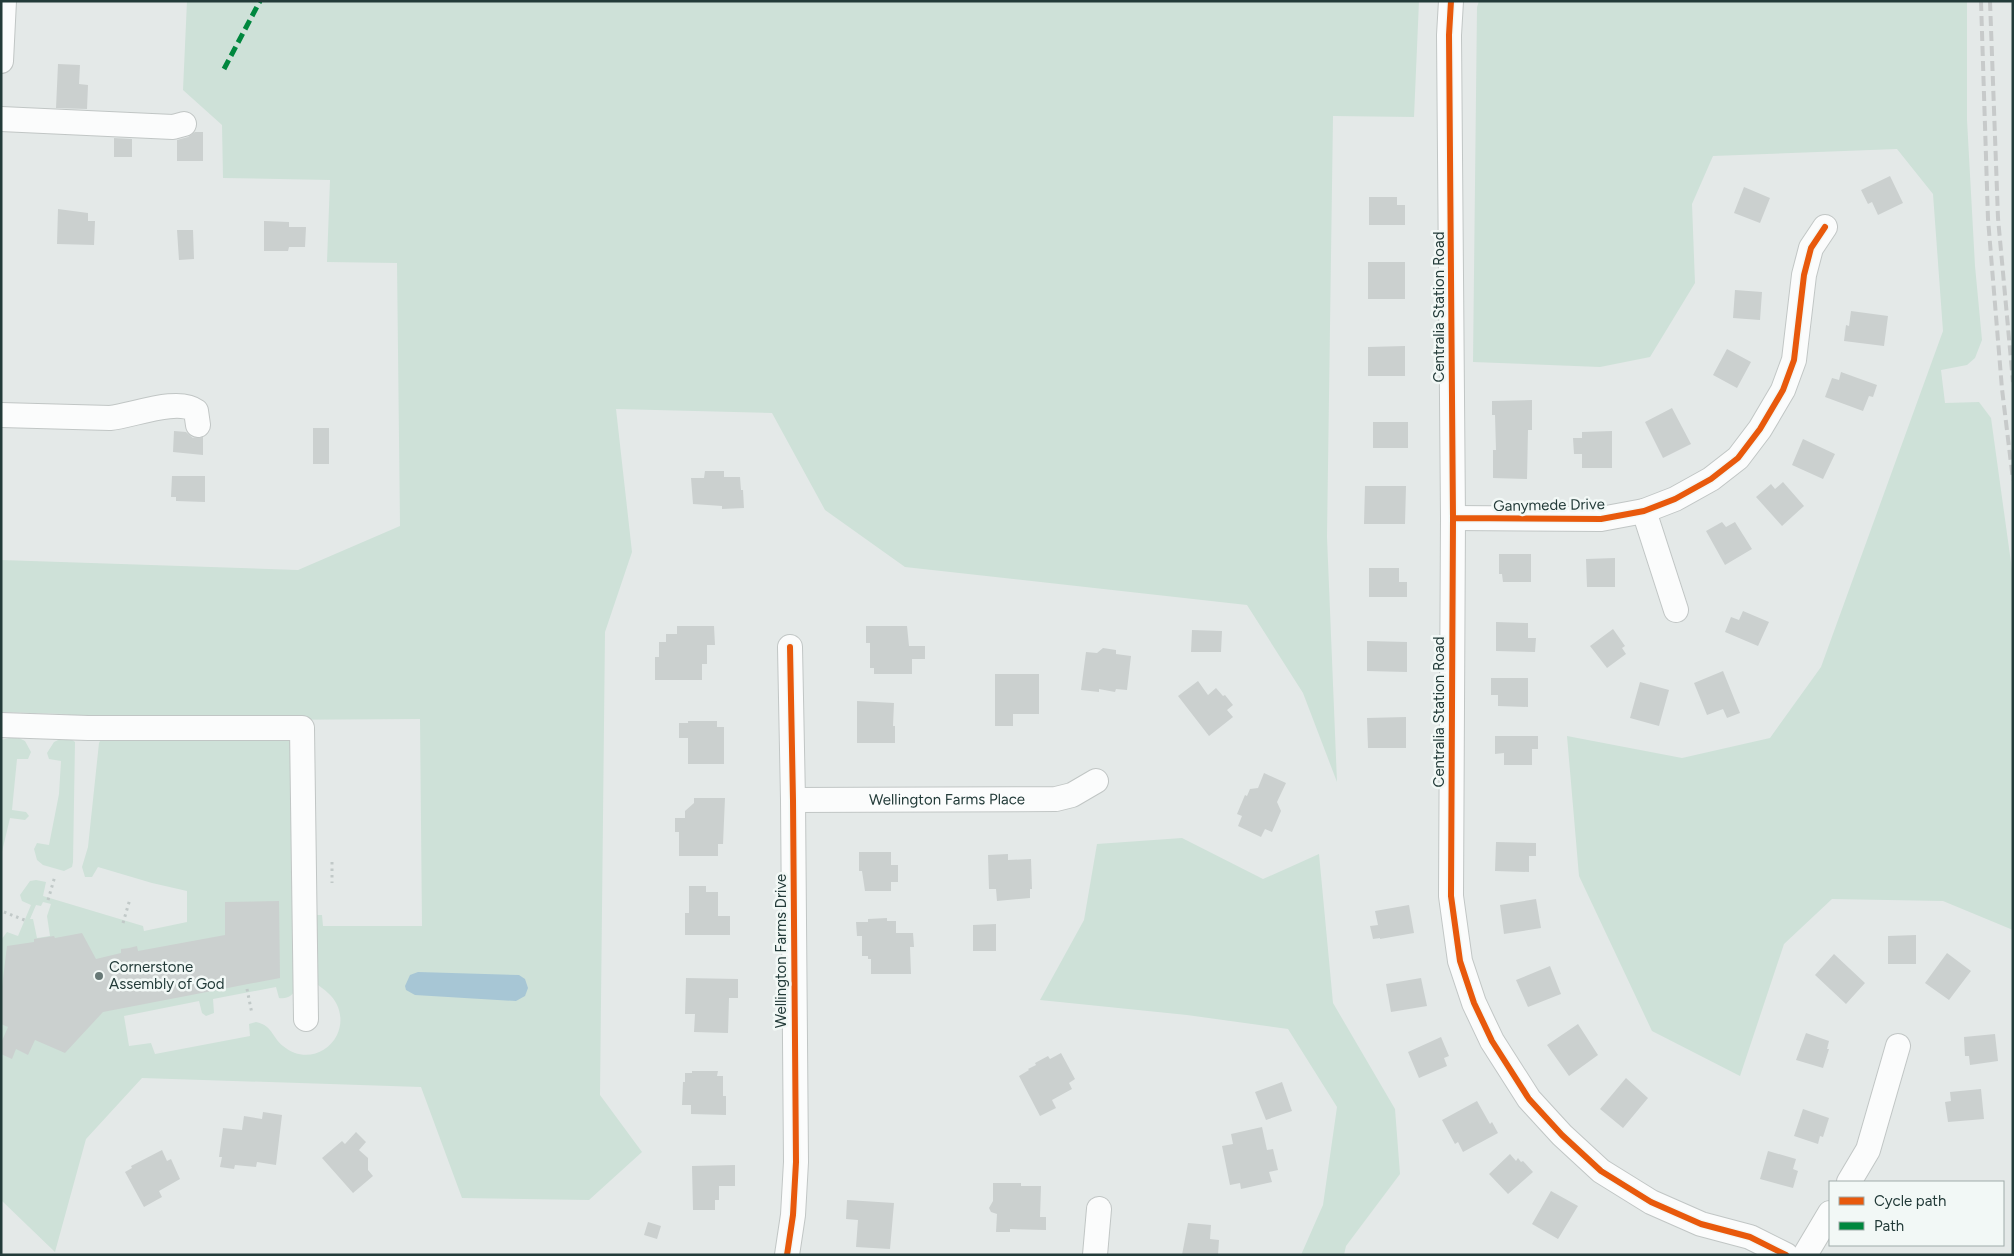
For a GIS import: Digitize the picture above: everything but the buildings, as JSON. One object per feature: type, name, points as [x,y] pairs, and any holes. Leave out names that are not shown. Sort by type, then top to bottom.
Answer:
[{"type":"street","points":[[1,61],[4,1]]},
{"type":"street","name":"Centralia Station Road","points":[[1451,1],[1449,35],[1453,518],[1451,896],[1460,961],[1474,1003],[1492,1041],[1528,1099],[1562,1135],[1601,1171],[1651,1202],[1701,1224],[1750,1237],[1786,1255]]},
{"type":"street","points":[[1,119],[173,127],[184,124]]},
{"type":"street","name":"Ganymede Drive","points":[[1453,518],[1601,519],[1644,511],[1675,498],[1711,479],[1738,458],[1760,429],[1783,390],[1794,360],[1804,275],[1811,248],[1825,227]]},
{"type":"street","points":[[1,414],[110,418],[127,417],[160,408],[181,406],[191,408],[196,412],[198,425]]},
{"type":"street","points":[[1644,511],[1676,610]]},
{"type":"street","name":"Wellington Farms Drive","points":[[787,1255],[796,1162],[790,647]]},
{"type":"street","points":[[1,726],[302,728],[306,1019]]},
{"type":"street","name":"Wellington Farms Place","points":[[793,800],[1056,799],[1072,795],[1096,781]]},
{"type":"street","points":[[1850,1181],[1868,1150],[1898,1046]]},
{"type":"street","points":[[1095,1255],[1099,1209]]},
{"type":"street","points":[[1805,1255],[1829,1215]]},
{"type":"path","points":[[332,862],[332,883]]},
{"type":"path","points":[[48,900],[55,876]]},
{"type":"path","points":[[123,923],[130,899]]},
{"type":"path","points":[[4,912],[27,921]]},
{"type":"path","points":[[247,989],[252,1014]]},
{"type":"green space","points":[[187,1],[1419,1],[1414,117],[1333,116],[1327,537],[1337,782],[1303,693],[1247,605],[905,567],[825,510],[772,413],[616,409],[632,552],[605,632],[600,1095],[642,1152],[589,1200],[462,1198],[421,1087],[142,1078],[86,1139],[55,1252],[1,1200],[1,940],[7,932],[18,936],[31,905],[22,901],[20,895],[30,881],[36,880],[46,882],[43,896],[143,926],[144,931],[187,922],[187,891],[98,867],[92,877],[85,877],[82,867],[88,847],[99,743],[101,739],[287,739],[294,744],[297,988],[291,995],[285,998],[279,998],[276,987],[213,999],[214,1013],[206,1016],[202,1013],[199,1001],[124,1016],[129,1046],[151,1043],[155,1054],[250,1036],[249,1024],[256,1022],[266,1026],[279,1042],[290,1051],[306,1055],[321,1051],[333,1042],[337,1035],[340,1024],[340,1012],[332,997],[316,983],[315,915],[322,915],[323,926],[422,926],[420,719],[99,721],[64,714],[1,712],[1,560],[298,570],[400,526],[397,263],[327,262],[330,180],[223,178],[222,125],[183,90]],"holes":[[[43,902],[51,904],[47,916],[50,936],[37,938],[33,919],[30,919],[36,905],[41,906]]]},
{"type":"green space","points":[[1479,1],[1967,1],[1967,120],[1975,266],[1982,340],[1975,358],[1967,365],[1941,370],[1945,403],[1979,402],[1991,418],[2013,577],[2013,930],[1943,901],[1832,899],[1784,944],[1740,1076],[1652,1031],[1579,876],[1567,736],[1682,758],[1770,738],[1821,667],[1943,331],[1933,194],[1897,149],[1713,156],[1692,204],[1695,283],[1650,357],[1600,367],[1473,362],[1477,7]]},
{"type":"green space","points":[[19,738],[25,741],[31,752],[28,759],[17,759],[12,810],[26,812],[29,816],[25,820],[10,818],[1,856],[1,740]]},
{"type":"green space","points":[[60,739],[71,739],[75,742],[73,862],[72,867],[64,871],[43,865],[37,860],[34,849],[37,843],[49,845],[59,794],[61,761],[49,759],[47,753],[54,742]]},
{"type":"green space","points":[[1182,838],[1263,879],[1319,854],[1333,1003],[1395,1109],[1400,1174],[1346,1246],[1344,1255],[1301,1255],[1323,1205],[1337,1107],[1288,1029],[1187,1015],[1040,1000],[1084,920],[1097,844]]},
{"type":"water","points":[[418,972],[519,975],[525,979],[528,988],[525,996],[516,1001],[415,995],[406,990],[405,986],[410,975]]},
{"type":"railway","points":[[1981,1],[1988,219],[2002,389],[2013,480]]},
{"type":"railway","points":[[1990,1],[1998,218],[2013,382]]},
{"type":"marked path","points":[[224,69],[260,1]]},
{"type":"cycle path","points":[[1451,1],[1449,35],[1453,518],[1451,896],[1460,961],[1474,1003],[1492,1041],[1529,1099],[1562,1135],[1601,1171],[1651,1202],[1701,1224],[1750,1237],[1786,1255]]},
{"type":"cycle path","points":[[1453,518],[1601,519],[1644,511],[1675,499],[1711,479],[1738,458],[1760,429],[1783,390],[1794,360],[1804,275],[1811,248],[1825,227]]},
{"type":"cycle path","points":[[787,1255],[793,1215],[796,1162],[790,647]]},
{"type":"place","name":"Cornerstone Assembly of God","points":[[99,976]]}]
